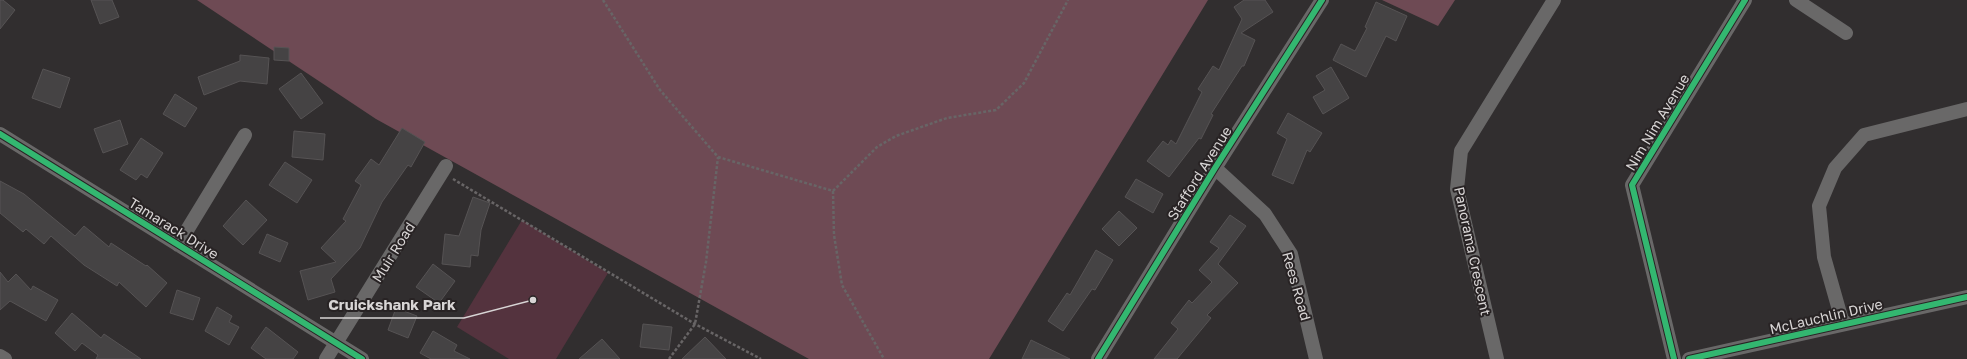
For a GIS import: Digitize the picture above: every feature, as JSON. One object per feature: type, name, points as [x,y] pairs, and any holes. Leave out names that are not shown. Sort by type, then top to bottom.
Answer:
[{"type":"street","name":"Stafford Avenue","points":[[1098,359],[1215,168],[1322,0]]},
{"type":"street","name":"Panorama Crescent","points":[[1497,359],[1457,189],[1461,151],[1554,0]]},
{"type":"street","name":"Nim Nim Avenue","points":[[1674,359],[1632,185],[1745,0]]},
{"type":"street","points":[[1796,0],[1846,33]]},
{"type":"street","points":[[1843,324],[1824,257],[1819,206],[1835,168],[1864,135],[1967,109]]},
{"type":"street","name":"Tamarack Drive","points":[[0,134],[362,359]]},
{"type":"street","points":[[178,245],[245,135]]},
{"type":"street","name":"Rees Road","points":[[1215,168],[1265,214],[1290,254],[1316,359]]},
{"type":"street","name":"Muir Road","points":[[326,359],[444,169]]},
{"type":"street","name":"McLauchlin Drive","points":[[1689,359],[1967,297]]},
{"type":"street","points":[[0,356],[5,359]]},
{"type":"path","points":[[603,0],[660,90],[718,157],[833,191]]},
{"type":"path","points":[[884,359],[842,286],[834,235],[833,191],[877,147],[896,136],[947,118],[996,110],[1024,83],[1068,0]]},
{"type":"path","points":[[669,359],[695,324],[706,262],[718,157]]},
{"type":"path","points":[[444,169],[695,324],[761,359]]},
{"type":"shaded area","points":[[197,0],[1208,0],[989,359],[809,359],[376,119]]},
{"type":"shaded area","points":[[1382,0],[1455,0],[1438,26]]},
{"type":"shaded area","points":[[522,220],[608,273],[556,359],[509,359],[457,327]]},
{"type":"building","points":[[0,0],[3,0],[15,10],[0,29]]},
{"type":"building","points":[[91,0],[112,0],[119,17],[100,24]]},
{"type":"building","points":[[1244,0],[1265,0],[1273,12],[1241,33],[1255,40],[1244,66],[1242,66],[1211,114],[1213,115],[1201,139],[1199,138],[1169,177],[1147,161],[1163,141],[1168,145],[1171,140],[1176,144],[1202,92],[1198,89],[1213,66],[1219,70],[1242,19],[1234,7]]},
{"type":"building","points":[[1376,2],[1407,16],[1396,41],[1386,36],[1366,77],[1333,60],[1341,44],[1355,51],[1367,28],[1365,27]]},
{"type":"building","points":[[274,47],[289,48],[289,61],[274,60]]},
{"type":"building","points":[[240,55],[269,58],[267,84],[240,81],[204,95],[198,77],[240,61]]},
{"type":"building","points":[[1331,67],[1349,98],[1323,114],[1313,97],[1325,90],[1316,76]]},
{"type":"building","points":[[43,69],[70,78],[60,108],[32,98]]},
{"type":"building","points":[[301,73],[323,103],[301,119],[279,89]]},
{"type":"building","points":[[175,94],[197,108],[185,127],[163,114]]},
{"type":"building","points":[[1288,113],[1322,133],[1310,152],[1307,150],[1293,184],[1272,175],[1287,139],[1277,133]]},
{"type":"building","points":[[120,120],[128,144],[103,153],[94,129]]},
{"type":"building","points":[[402,128],[425,142],[411,167],[408,165],[382,202],[360,248],[331,279],[335,292],[308,300],[300,271],[336,262],[321,248],[346,221],[343,219],[361,185],[355,181],[371,159],[379,165]]},
{"type":"building","points":[[294,131],[325,134],[323,160],[292,157]]},
{"type":"building","points":[[141,138],[163,153],[147,178],[141,174],[136,180],[120,170]]},
{"type":"building","points":[[285,162],[312,180],[297,203],[269,185]]},
{"type":"building","points":[[1136,179],[1163,194],[1153,213],[1125,197]]},
{"type":"building","points":[[0,181],[24,194],[75,236],[84,226],[109,247],[111,243],[146,266],[147,265],[167,283],[146,307],[119,282],[117,286],[84,265],[51,236],[44,244],[26,229],[23,232],[0,213]]},
{"type":"building","points":[[473,197],[490,203],[481,230],[478,256],[471,255],[470,267],[442,264],[445,234],[459,236]]},
{"type":"building","points":[[246,200],[267,220],[243,245],[223,226]]},
{"type":"building","points":[[1119,211],[1137,228],[1119,246],[1102,229]]},
{"type":"building","points":[[1230,215],[1246,226],[1218,264],[1238,283],[1207,315],[1211,318],[1177,359],[1154,359],[1178,329],[1171,323],[1189,300],[1192,303],[1212,282],[1199,270],[1219,248],[1210,242]]},
{"type":"building","points":[[267,234],[288,243],[280,262],[259,253]]},
{"type":"building","points":[[1096,250],[1113,260],[1095,290],[1092,289],[1063,331],[1048,321],[1067,293],[1070,295]]},
{"type":"building","points":[[433,264],[455,281],[439,303],[416,287]]},
{"type":"building","points":[[0,272],[8,282],[16,274],[31,290],[33,286],[58,300],[46,321],[10,301],[0,310]]},
{"type":"building","points":[[177,290],[200,298],[193,320],[170,313]]},
{"type":"building","points":[[217,307],[232,316],[229,322],[239,327],[229,345],[205,331]]},
{"type":"building","points":[[396,308],[417,316],[408,338],[388,330]]},
{"type":"building","points":[[72,313],[101,338],[104,334],[141,359],[96,359],[98,355],[82,343],[75,351],[55,333]]},
{"type":"building","points":[[643,324],[672,327],[669,350],[640,347]]},
{"type":"building","points":[[266,327],[298,352],[293,359],[266,359],[251,348]]},
{"type":"building","points":[[433,331],[457,345],[454,351],[470,359],[431,359],[420,353]]},
{"type":"building","points":[[705,337],[726,359],[682,359]]},
{"type":"building","points":[[602,339],[620,359],[579,359]]},
{"type":"building","points":[[1031,340],[1070,359],[1022,359]]},
{"type":"cycle path","points":[[1098,359],[1215,168],[1322,0]]},
{"type":"cycle path","points":[[1674,359],[1632,185],[1745,0]]},
{"type":"cycle path","points":[[0,134],[362,359]]},
{"type":"cycle path","points":[[1689,359],[1967,297]]},
{"type":"place","name":"Cruickshank Park","points":[[533,300]]}]
